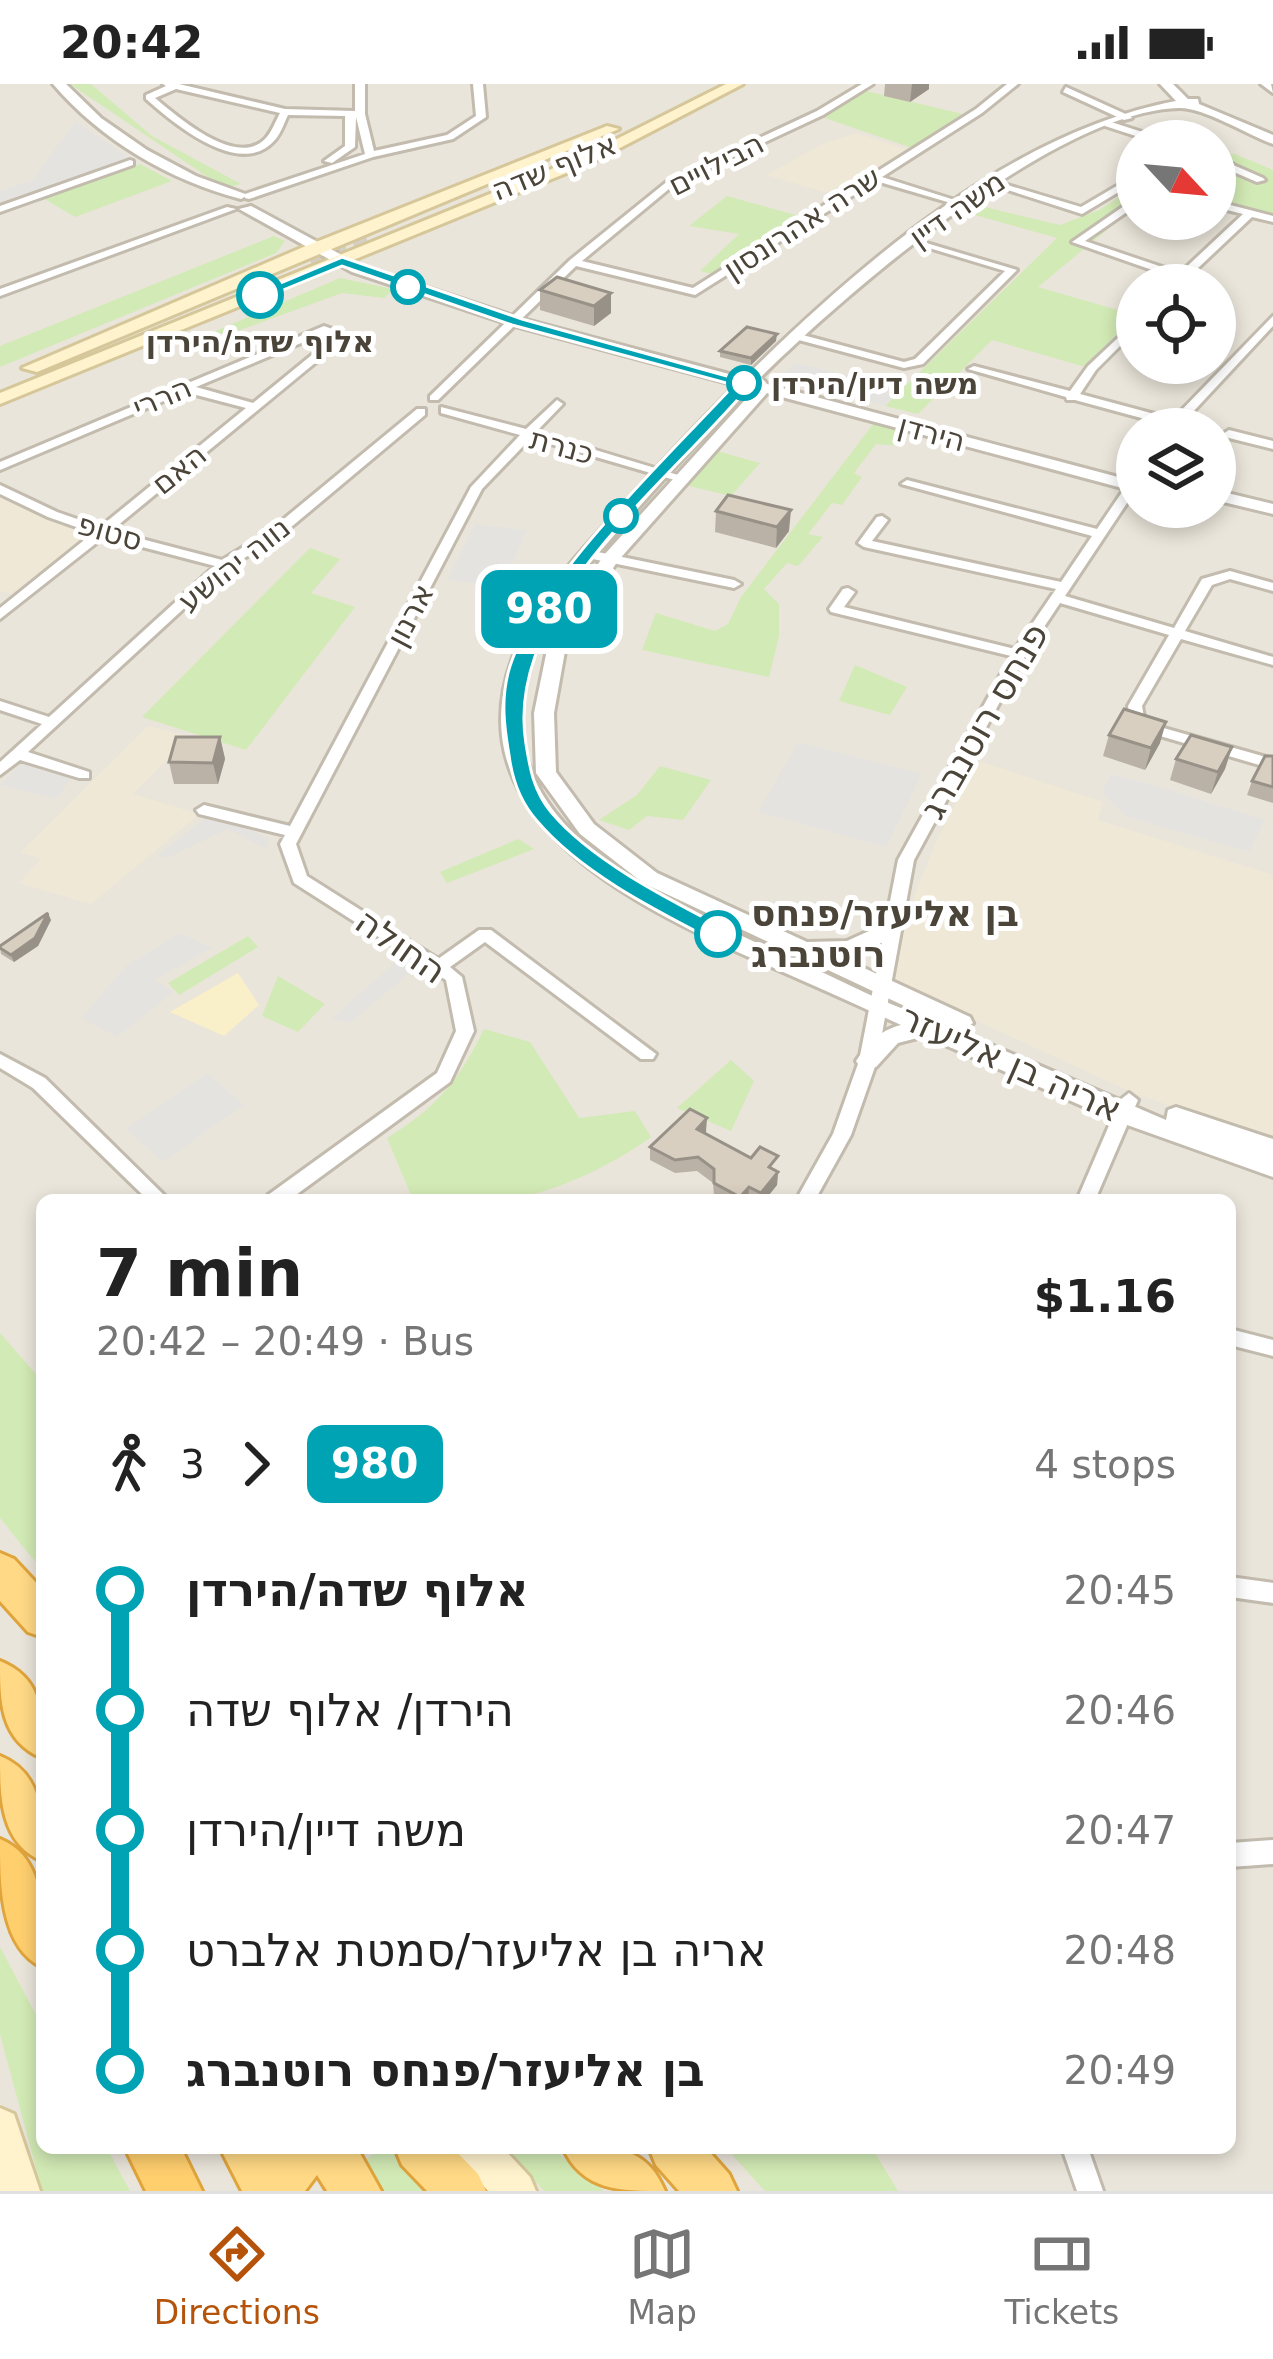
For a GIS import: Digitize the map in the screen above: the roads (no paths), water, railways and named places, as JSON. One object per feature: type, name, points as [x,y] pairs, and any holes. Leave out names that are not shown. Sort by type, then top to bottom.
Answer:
[{"type":"highway","points":[[0,1575],[36,1612]]},
{"type":"highway","points":[[0,1665],[36,1707]]},
{"type":"highway","points":[[0,1681],[36,1729]]},
{"type":"highway","points":[[0,1778],[36,1830]]},
{"type":"highway","points":[[0,1859],[36,1916]]},
{"type":"highway","points":[[0,1859],[36,1930]]},
{"type":"highway","points":[[155,2154],[175,2191]]},
{"type":"highway","points":[[178,2154],[200,2191]]},
{"type":"highway","points":[[248,2154],[273,2191],[302,2154]]},
{"type":"highway","points":[[332,2154],[356,2191]]},
{"type":"highway","points":[[425,2154],[461,2191]]},
{"type":"highway","points":[[594,2154],[640,2191]]},
{"type":"highway","points":[[678,2154],[712,2191]]},
{"type":"main road","points":[[635,122],[703,84]]},
{"type":"main road","name":"אלוף שדה","points":[[689,105],[718,84]]},
{"type":"main road","name":"אלוף שדה","points":[[364,235],[736,84]]},
{"type":"main road","points":[[0,383],[307,248],[364,235],[635,122],[689,105]]},
{"type":"main road","points":[[0,397],[586,160],[689,105]]},
{"type":"main road","points":[[0,397],[307,248]]},
{"type":"main road","points":[[0,1575],[36,1623]]},
{"type":"main road","points":[[0,2128],[20,2191]]},
{"type":"main road","points":[[482,2154],[516,2191]]},
{"type":"street","name":"הירדן","points":[[59,84],[124,140],[238,201],[307,248],[521,318],[1116,477]]},
{"type":"street","points":[[309,178],[297,172],[338,158],[350,147],[360,84]]},
{"type":"street","points":[[0,293],[370,155],[450,137],[470,127],[483,110],[478,84]]},
{"type":"street","name":"הבילויים","points":[[521,318],[574,262],[677,180],[820,113],[868,84]]},
{"type":"street","name":"שרה אהרונסון","points":[[574,262],[695,292],[979,111],[1012,84]]},
{"type":"street","points":[[284,112],[270,140],[242,152],[190,130],[149,98],[171,85],[284,112],[355,114]]},
{"type":"street","points":[[1066,90],[1126,118]]},
{"type":"street","points":[[1180,96],[1209,114],[1273,140]]},
{"type":"street","name":"משה דיין","points":[[754,383],[910,239],[957,204],[1056,144],[1180,96]]},
{"type":"street","points":[[355,114],[370,155]]},
{"type":"street","points":[[1106,124],[1116,127]]},
{"type":"street","points":[[0,209],[130,164]]},
{"type":"street","points":[[1236,169],[1260,179]]},
{"type":"street","points":[[873,177],[957,204]]},
{"type":"street","points":[[991,183],[1087,210],[1116,191]]},
{"type":"street","points":[[1236,209],[1273,219]]},
{"type":"street","points":[[1196,264],[1250,213]]},
{"type":"street","points":[[1116,215],[1077,242],[1134,264]]},
{"type":"street","points":[[799,337],[904,365],[919,362],[1012,270],[910,239]]},
{"type":"street","points":[[422,412],[445,410],[447,403],[434,398],[521,318]]},
{"type":"street","points":[[1189,408],[1273,320]]},
{"type":"street","name":"הררי","points":[[0,466],[324,329]]},
{"type":"street","name":"האם","points":[[0,616],[344,335],[324,329]]},
{"type":"street","points":[[1254,340],[1273,346]]},
{"type":"street","points":[[1071,398],[1116,346]]},
{"type":"street","points":[[974,369],[1116,410]]},
{"type":"street","name":"אריה בן אליעזר","points":[[754,383],[530,638],[512,712],[523,782],[544,817],[584,855],[689,921],[879,994],[1126,1108],[1273,1149]]},
{"type":"street","points":[[184,388],[256,406]]},
{"type":"street","name":"נווה יהושע","points":[[0,770],[224,564],[273,535],[422,412],[419,403],[434,398]]},
{"type":"street","name":"ארנון","points":[[291,838],[477,487],[557,404]]},
{"type":"street","name":"כנרת","points":[[445,410],[671,475]]},
{"type":"street","points":[[1236,436],[1273,446]]},
{"type":"street","points":[[908,484],[1099,534]]},
{"type":"street","name":"סטופ","points":[[0,489],[31,508],[224,564]]},
{"type":"street","points":[[1236,500],[1273,509]]},
{"type":"street","name":"פנחס רוטנברג","points":[[808,1194],[842,1135],[868,1061],[906,860],[1019,655],[1116,510]]},
{"type":"street","points":[[1236,511],[1273,519]]},
{"type":"street","points":[[882,520],[864,543],[1059,592],[1273,661]]},
{"type":"street","points":[[599,557],[734,584]]},
{"type":"street","name":"אריה בן אליעזר","points":[[599,557],[558,640],[544,713],[546,773],[567,807],[607,847],[650,878],[789,943],[930,1026],[1273,1168]]},
{"type":"street","points":[[1273,587],[1230,575],[1208,582],[1135,706],[1137,719],[1148,728],[1273,764]]},
{"type":"street","points":[[848,592],[836,609],[1019,655]]},
{"type":"street","points":[[518,673],[549,675]]},
{"type":"street","points":[[0,705],[51,722]]},
{"type":"street","points":[[18,754],[84,775]]},
{"type":"street","points":[[204,810],[291,838]]},
{"type":"street","name":"החולה","points":[[283,1194],[444,1077],[465,1031],[454,977],[300,879],[291,838]]},
{"type":"street","points":[[789,943],[850,949],[890,931]]},
{"type":"street","points":[[438,967],[484,934],[647,1054]]},
{"type":"street","points":[[868,1061],[890,1036],[930,1026]]},
{"type":"street","points":[[0,1060],[39,1083],[154,1194]]},
{"type":"street","points":[[1090,1194],[1126,1108]]},
{"type":"street","points":[[1236,1339],[1273,1348]]},
{"type":"street","points":[[1236,1589],[1273,1593]]},
{"type":"street","points":[[1236,1855],[1273,1852]]},
{"type":"street","points":[[1077,2154],[1090,2191]]},
{"type":"tunnel","points":[[312,265],[368,242]]},
{"type":"place","name":"אלוף שדה/הירדן","points":[[260,295]]},
{"type":"place","name":"משה דיין/הירדן","points":[[744,383]]},
{"type":"place","name":"בן אליעזר/פנחס רוטנברג","points":[[718,934]]}]
